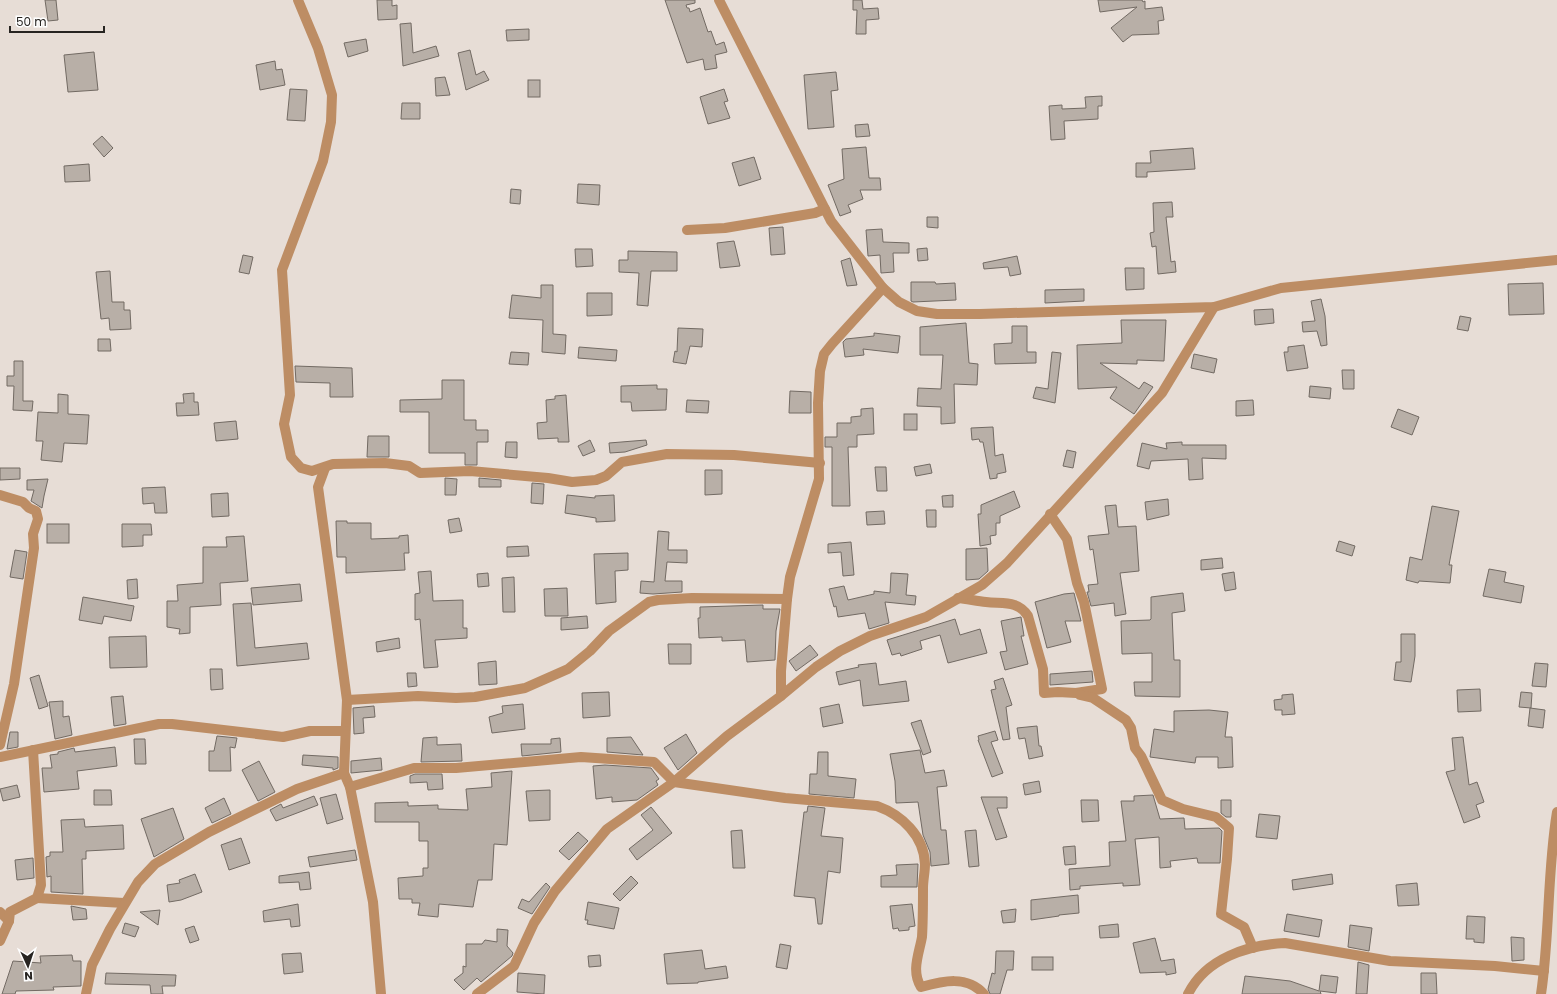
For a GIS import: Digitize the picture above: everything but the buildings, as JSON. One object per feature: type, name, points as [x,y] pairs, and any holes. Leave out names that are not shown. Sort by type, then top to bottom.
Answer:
[{"type":"street","points":[[298,0],[327,74],[332,95],[332,122],[323,161],[282,270],[290,395],[284,424],[289,450],[296,463],[301,468],[308,470],[325,468],[333,464],[385,463],[409,466],[420,473],[470,471],[542,477],[572,482],[596,480],[606,476],[622,462],[667,454],[734,455],[820,463]]},
{"type":"street","points":[[719,0],[831,221],[883,288],[899,302],[917,311],[937,314],[1214,307],[1281,288],[1557,260]]},
{"type":"street","points":[[687,230],[725,228],[815,213],[825,209]]},
{"type":"street","points":[[781,696],[781,670],[790,577],[818,488],[820,463],[818,403],[820,371],[824,354],[883,288]]},
{"type":"street","points":[[477,994],[514,966],[534,923],[555,891],[607,829],[674,782],[727,736],[781,696],[816,667],[840,651],[870,636],[926,617],[982,585],[1008,563],[1050,514],[1162,393],[1214,307]]},
{"type":"street","points":[[325,468],[318,487],[347,700],[344,773],[350,787],[373,902],[381,994]]},
{"type":"street","points":[[0,495],[23,502],[29,508],[36,511],[38,519],[33,534],[34,548],[19,654],[0,745]]},
{"type":"street","points":[[958,598],[987,602],[1011,603],[1024,611],[1028,616],[1043,669],[1044,693],[1076,693],[1102,689],[1084,602],[1077,583],[1067,539],[1050,514]]},
{"type":"street","points":[[33,534],[43,521]]},
{"type":"street","points":[[347,700],[418,696],[456,698],[475,697],[525,688],[568,668],[590,652],[609,631],[649,602],[692,598],[787,599]]},
{"type":"street","points":[[1076,693],[1093,698],[1126,720],[1131,728],[1135,748],[1141,756],[1162,800],[1183,810],[1216,817],[1229,828],[1221,914],[1244,927],[1253,948]]},
{"type":"street","points":[[0,757],[144,726],[166,724],[283,737],[310,731],[345,731]]},
{"type":"street","points":[[33,750],[41,872],[41,885],[37,898]]},
{"type":"street","points":[[350,787],[414,768],[456,768],[581,757],[654,762],[674,782],[785,798],[877,806],[890,811],[907,824],[915,834],[925,863],[922,937],[916,969],[921,987],[946,982],[966,981],[984,994]]},
{"type":"street","points":[[86,994],[92,965],[124,903],[138,882],[155,864],[203,836],[298,789],[344,773]]},
{"type":"street","points":[[1541,994],[1554,830],[1557,812]]},
{"type":"street","points":[[0,941],[9,921],[10,912],[37,898],[124,903]]},
{"type":"street","points":[[0,912],[9,921]]},
{"type":"street","points":[[1188,994],[1194,983],[1206,970],[1220,959],[1253,948],[1285,943],[1390,961],[1495,966],[1544,971]]}]
